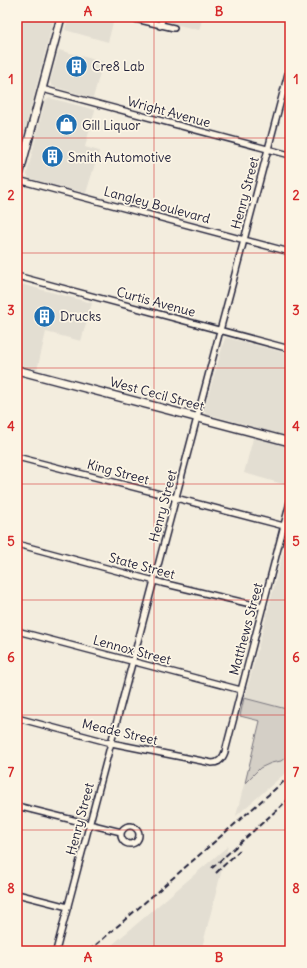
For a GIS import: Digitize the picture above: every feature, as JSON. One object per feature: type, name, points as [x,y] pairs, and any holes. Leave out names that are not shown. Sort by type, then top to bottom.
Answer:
[{"type":"main road","points":[[17,182],[61,17]]},
{"type":"main road","name":"West Cecil Street","points":[[17,370],[290,442]]},
{"type":"street","points":[[127,17],[160,26],[174,28]]},
{"type":"street","points":[[160,26],[163,17]]},
{"type":"street","name":"Henry Street","points":[[56,951],[290,66]]},
{"type":"street","name":"Wright Avenue","points":[[42,89],[290,154]]},
{"type":"street","name":"Langley Boulevard","points":[[17,182],[290,252]]},
{"type":"street","name":"Curtis Avenue","points":[[17,276],[290,349]]},
{"type":"street","name":"King Street","points":[[17,457],[284,526]]},
{"type":"street","name":"Matthews Street","points":[[220,761],[225,752],[290,502]]},
{"type":"street","name":"State Street","points":[[17,544],[154,580],[263,606]]},
{"type":"street","name":"Lennox Street","points":[[17,631],[241,690]]},
{"type":"street","name":"Meade Street","points":[[17,718],[111,743],[212,763],[220,761]]},
{"type":"street","points":[[17,806],[121,832]]},
{"type":"street","points":[[17,894],[68,907]]},
{"type":"shaded area","points":[[17,17],[54,18],[17,161]]},
{"type":"shaded area","points":[[68,17],[107,17],[114,19],[108,42],[65,30]]},
{"type":"shaded area","points":[[167,17],[203,17],[199,30],[166,22]]},
{"type":"shaded area","points":[[59,50],[103,62],[93,98],[52,86],[50,82]]},
{"type":"shaded area","points":[[50,98],[95,110],[85,147],[99,151],[86,193],[30,179],[27,175],[45,101]]},
{"type":"shaded area","points":[[17,283],[92,303],[81,341],[46,332],[37,370],[17,364]]},
{"type":"shaded area","points":[[225,338],[290,354],[290,486],[244,473],[256,427],[207,414],[204,410]]},
{"type":"shaded area","points":[[290,526],[290,769],[236,816],[260,721],[240,716]]},
{"type":"shaded area","points":[[244,698],[290,710],[290,754],[281,761],[271,763],[260,768],[245,783],[260,721],[240,716]]},
{"type":"shaded area","points":[[228,846],[201,951],[105,951]]},
{"type":"railway","points":[[89,951],[290,776]]},
{"type":"railway","points":[[212,868],[290,798]]},
{"type":"railway","points":[[216,873],[241,849]]},
{"type":"place","name":"Cre8 Lab","points":[[77,66]]},
{"type":"place","name":"Gill Liquor","points":[[66,125]]},
{"type":"place","name":"Smith Automotive","points":[[53,157]]},
{"type":"place","name":"Drucks","points":[[44,316]]}]
